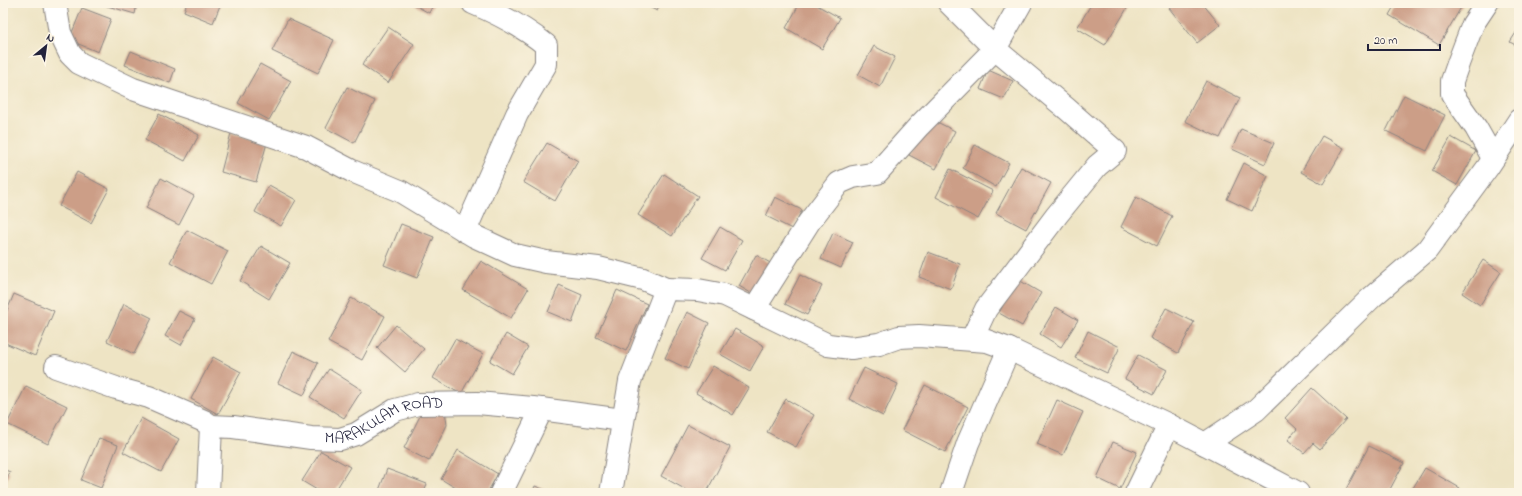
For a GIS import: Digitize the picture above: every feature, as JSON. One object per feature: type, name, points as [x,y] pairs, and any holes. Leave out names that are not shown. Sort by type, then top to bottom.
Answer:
[{"type":"street","points":[[55,3],[60,33],[70,54],[79,63],[133,89],[306,147],[352,171],[400,191],[465,231],[515,255],[546,262],[598,268],[643,279],[666,289],[698,290],[725,295],[828,345],[851,348],[878,344],[899,337],[919,336],[987,341],[1009,349],[1169,425],[1298,493]]},
{"type":"street","points":[[465,231],[517,114],[546,64],[546,45],[532,34],[496,13],[473,3]]},
{"type":"street","points":[[949,3],[995,49],[1067,109],[1115,152],[1098,166],[1057,215],[986,309],[972,339]]},
{"type":"street","points":[[754,309],[809,222],[839,183],[853,177],[877,173],[919,126],[995,49],[1021,3]]},
{"type":"street","points":[[1487,3],[1473,24],[1467,39],[1452,81],[1452,94],[1476,128],[1493,158]]},
{"type":"street","points":[[1205,444],[1256,410],[1371,298],[1427,250],[1519,120]]},
{"type":"street","points":[[611,493],[630,381],[666,289]]},
{"type":"street","points":[[951,493],[968,444],[1009,349]]},
{"type":"street","points":[[56,367],[116,388],[149,397],[204,421],[211,426],[208,493]]},
{"type":"street","name":"MARAKULAM ROAD","points":[[211,426],[233,427],[311,438],[340,439],[356,434],[395,410],[418,404],[476,403],[542,409],[623,420]]},
{"type":"street","points":[[501,493],[542,409]]},
{"type":"street","points":[[1136,493],[1169,425]]},
{"type":"building","points":[[97,3],[137,3],[135,14]]},
{"type":"building","points":[[187,3],[221,3],[213,23],[184,11]]},
{"type":"building","points":[[411,3],[434,3],[429,13]]},
{"type":"building","points":[[641,3],[661,3],[657,11]]},
{"type":"building","points":[[800,3],[813,3],[840,18],[822,49],[786,28]]},
{"type":"building","points":[[1092,3],[1125,3],[1129,5],[1105,45],[1077,28]]},
{"type":"building","points":[[1175,3],[1202,3],[1220,25],[1197,43],[1169,8]]},
{"type":"building","points":[[1396,3],[1463,4],[1439,45],[1389,15]]},
{"type":"building","points":[[82,8],[111,19],[98,52],[69,40]]},
{"type":"building","points":[[288,19],[334,40],[318,73],[272,51]]},
{"type":"building","points":[[388,27],[414,44],[388,83],[362,65]]},
{"type":"building","points":[[1519,28],[1519,47],[1510,42]]},
{"type":"building","points":[[874,46],[895,57],[880,87],[858,75]]},
{"type":"building","points":[[131,51],[175,69],[170,83],[125,65]]},
{"type":"building","points":[[260,64],[291,81],[269,120],[238,103]]},
{"type":"building","points":[[988,70],[1013,81],[1004,99],[980,89]]},
{"type":"building","points":[[1206,81],[1240,98],[1220,138],[1185,121]]},
{"type":"building","points":[[347,87],[375,101],[354,143],[326,128]]},
{"type":"building","points":[[1404,95],[1445,115],[1427,151],[1386,131]]},
{"type":"building","points":[[159,114],[199,135],[185,161],[145,140]]},
{"type":"building","points":[[929,118],[955,131],[936,169],[909,155]]},
{"type":"building","points":[[1241,129],[1274,143],[1265,164],[1232,149]]},
{"type":"building","points":[[231,133],[267,143],[256,182],[221,172]]},
{"type":"building","points":[[1322,136],[1344,148],[1323,184],[1301,172]]},
{"type":"building","points":[[1451,137],[1476,151],[1457,185],[1432,171]]},
{"type":"building","points":[[547,143],[578,161],[555,201],[523,182]]},
{"type":"building","points":[[975,145],[1009,163],[996,187],[963,168]]},
{"type":"building","points":[[1244,163],[1268,176],[1252,211],[1227,199]]},
{"type":"building","points":[[1021,167],[1051,183],[1026,229],[996,213]]},
{"type":"building","points":[[950,169],[993,191],[978,219],[936,197]]},
{"type":"building","points":[[77,172],[109,189],[91,223],[59,206]]},
{"type":"building","points":[[664,174],[698,196],[672,236],[638,215]]},
{"type":"building","points":[[161,178],[194,196],[179,225],[146,208]]},
{"type":"building","points":[[269,185],[296,200],[281,226],[255,212]]},
{"type":"building","points":[[775,197],[802,210],[792,229],[766,216]]},
{"type":"building","points":[[1136,197],[1172,216],[1157,246],[1121,227]]},
{"type":"building","points":[[401,224],[434,237],[417,278],[384,265]]},
{"type":"building","points":[[720,227],[742,240],[725,270],[702,258]]},
{"type":"building","points":[[187,230],[228,251],[211,284],[170,262]]},
{"type":"building","points":[[833,233],[853,242],[841,268],[821,259]]},
{"type":"building","points":[[261,246],[290,263],[269,299],[240,281]]},
{"type":"building","points":[[928,252],[960,264],[951,289],[919,277]]},
{"type":"building","points":[[756,255],[774,265],[756,296],[739,286]]},
{"type":"building","points":[[1483,260],[1501,272],[1480,305],[1462,293]]},
{"type":"building","points":[[481,261],[528,289],[511,318],[463,290]]},
{"type":"building","points":[[800,275],[822,286],[807,315],[785,304]]},
{"type":"building","points":[[1017,279],[1041,293],[1022,326],[999,313]]},
{"type":"building","points":[[559,285],[582,295],[572,322],[548,312]]},
{"type":"building","points":[[617,290],[647,304],[626,351],[596,337]]},
{"type":"building","points":[[14,294],[54,311],[35,356],[3,342],[3,320]]},
{"type":"building","points":[[351,298],[385,316],[362,360],[328,342]]},
{"type":"building","points":[[124,304],[152,318],[134,354],[107,341]]},
{"type":"building","points":[[1056,307],[1078,320],[1061,347],[1040,334]]},
{"type":"building","points":[[1166,308],[1194,322],[1178,353],[1150,338]]},
{"type":"building","points":[[179,311],[195,319],[181,345],[165,336]]},
{"type":"building","points":[[687,312],[709,323],[688,369],[665,358]]},
{"type":"building","points":[[396,325],[424,349],[405,372],[377,348]]},
{"type":"building","points":[[735,329],[764,346],[750,371],[720,354]]},
{"type":"building","points":[[1088,331],[1120,347],[1107,373],[1075,358]]},
{"type":"building","points":[[506,334],[528,347],[512,374],[490,361]]},
{"type":"building","points":[[455,339],[483,354],[461,394],[433,378]]},
{"type":"building","points":[[293,351],[318,363],[304,395],[278,383]]},
{"type":"building","points":[[1138,355],[1167,370],[1154,394],[1125,379]]},
{"type":"building","points":[[213,357],[241,372],[218,414],[191,399]]},
{"type":"building","points":[[713,366],[749,388],[733,415],[696,393]]},
{"type":"building","points":[[864,368],[898,384],[883,416],[849,399]]},
{"type":"building","points":[[329,369],[362,390],[344,418],[310,397]]},
{"type":"building","points":[[925,385],[968,407],[945,452],[902,430]]},
{"type":"building","points":[[26,386],[67,406],[48,444],[7,424]]},
{"type":"building","points":[[1312,388],[1346,419],[1320,449],[1313,443],[1304,453],[1288,440],[1297,429],[1285,418]]},
{"type":"building","points":[[786,399],[814,415],[796,447],[767,432]]},
{"type":"building","points":[[1057,400],[1083,412],[1063,455],[1037,444]]},
{"type":"building","points":[[444,403],[447,425],[429,461],[404,448],[422,412]]},
{"type":"building","points":[[141,418],[179,439],[161,472],[123,452]]},
{"type":"building","points":[[688,425],[730,447],[706,493],[692,493],[661,476]]},
{"type":"building","points":[[99,438],[118,445],[101,488],[81,480]]},
{"type":"building","points":[[1113,442],[1137,452],[1120,489],[1097,478]]},
{"type":"building","points":[[1369,446],[1404,463],[1388,493],[1349,493],[1345,491]]},
{"type":"building","points":[[458,450],[498,474],[487,493],[464,493],[441,479]]},
{"type":"building","points":[[321,451],[350,467],[334,493],[322,493],[302,481]]},
{"type":"building","points":[[1425,468],[1460,488],[1457,493],[1410,493]]},
{"type":"building","points":[[3,469],[10,472],[3,488]]},
{"type":"building","points":[[387,469],[427,484],[423,493],[378,493]]},
{"type":"building","points":[[535,486],[553,493],[532,493]]}]
